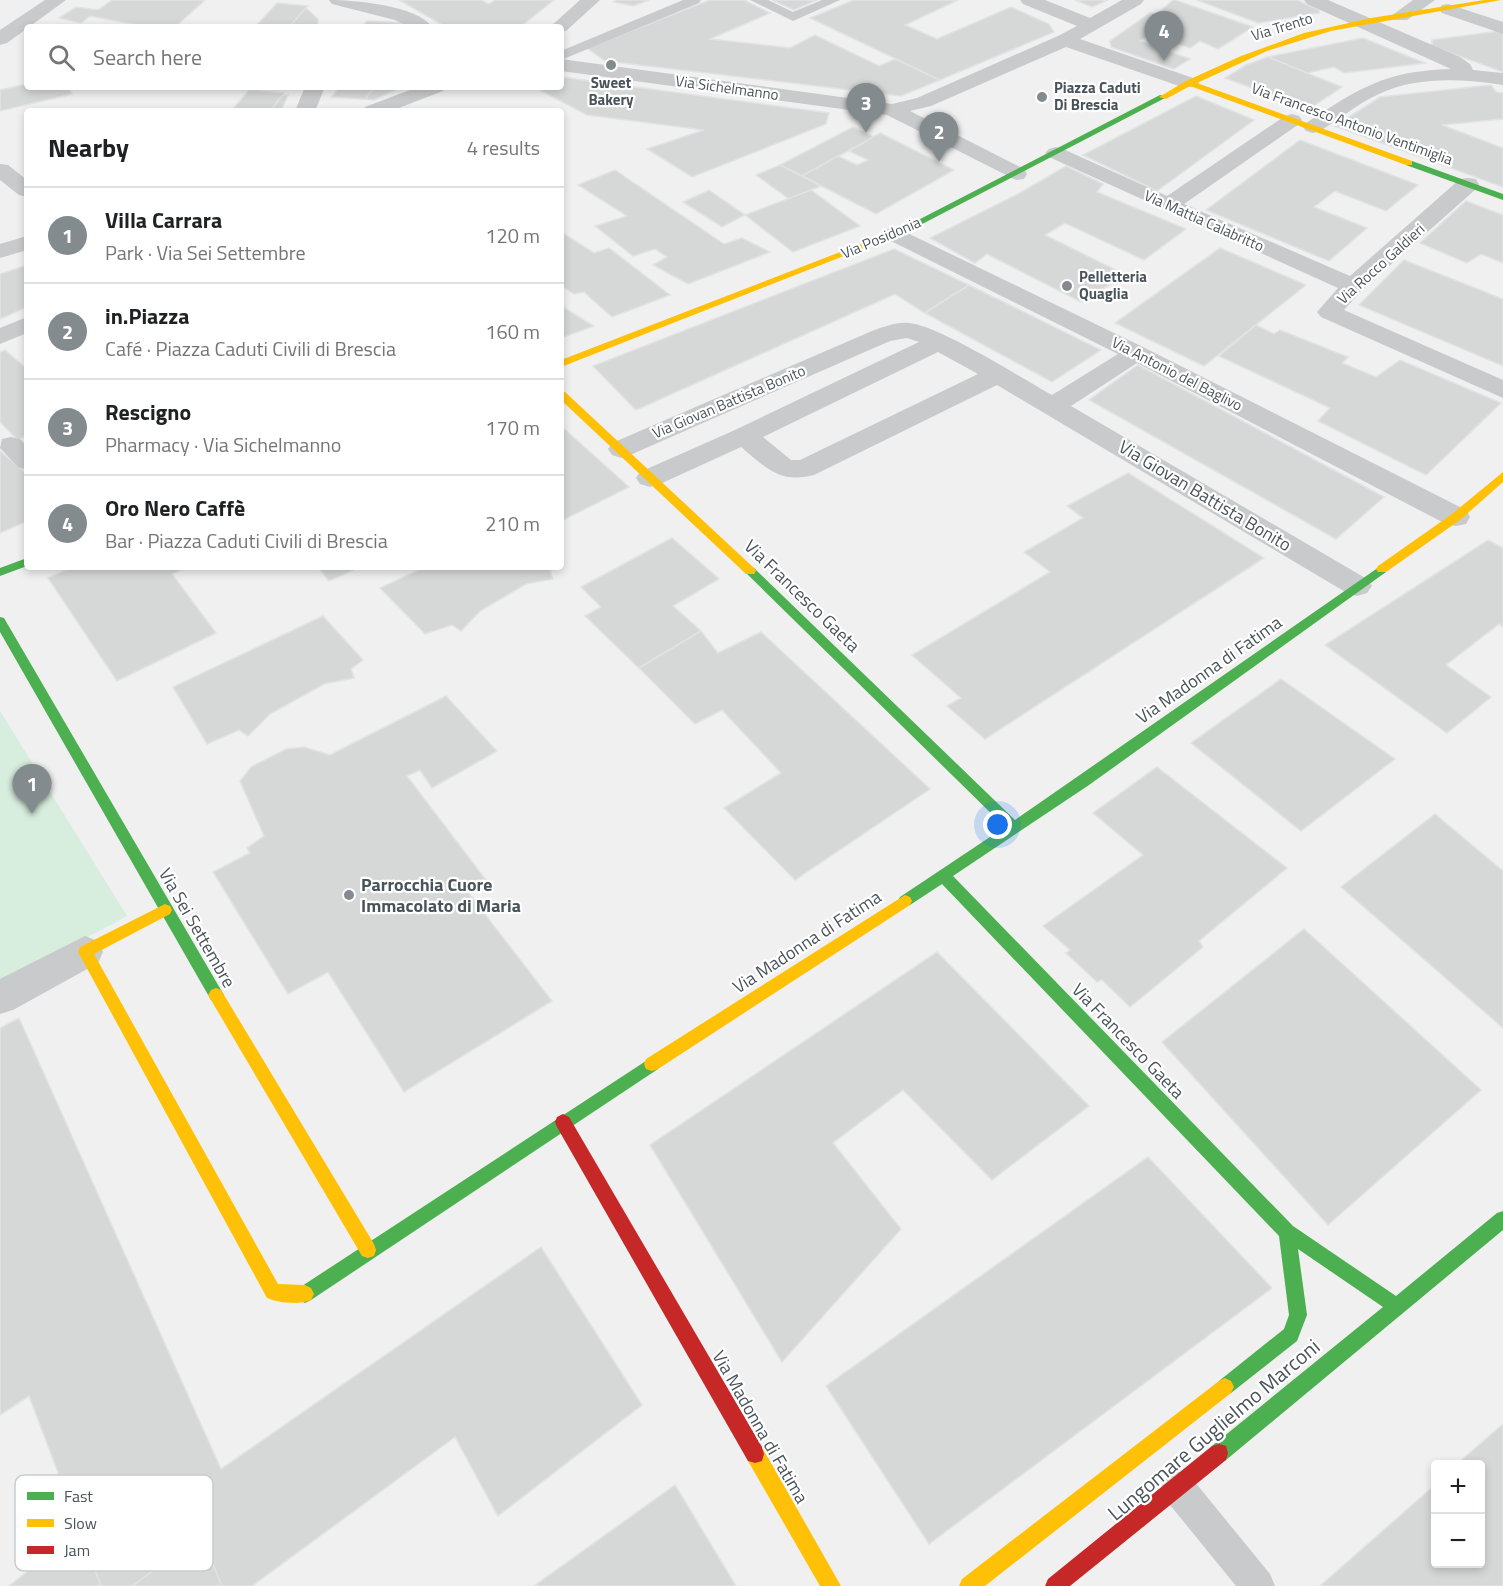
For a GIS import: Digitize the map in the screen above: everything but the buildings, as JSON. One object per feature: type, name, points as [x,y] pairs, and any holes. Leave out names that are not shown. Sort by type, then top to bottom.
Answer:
[{"type":"street","points":[[0,39],[57,0]]},
{"type":"street","points":[[342,20],[340,0],[402,16],[417,24]]},
{"type":"street","points":[[563,24],[591,0]]},
{"type":"street","points":[[1029,0],[1092,25]]},
{"type":"street","points":[[892,110],[924,102],[1065,40],[1135,0]]},
{"type":"street","points":[[1313,0],[1453,61],[1464,68],[1465,74]]},
{"type":"street","points":[[1400,16],[1426,0]]},
{"type":"street","name":"Via Trento","points":[[1189,83],[1258,51],[1295,38],[1363,21],[1497,0]]},
{"type":"street","points":[[1448,9],[1503,28]]},
{"type":"street","points":[[11,12],[33,16]]},
{"type":"street","points":[[1065,40],[1189,83]]},
{"type":"street","name":"Via Sichelmanno","points":[[564,66],[892,110]]},
{"type":"street","points":[[1313,128],[1364,94],[1389,83],[1465,74],[1503,79]]},
{"type":"street","name":"Via Francesco Antonio Ventimiglia","points":[[1189,83],[1503,197]]},
{"type":"street","name":"Via Posidonia","points":[[564,363],[895,234],[1016,174],[1189,83]]},
{"type":"street","points":[[306,108],[314,90]]},
{"type":"street","points":[[380,108],[428,90]]},
{"type":"street","points":[[892,110],[1016,174]]},
{"type":"street","points":[[1168,205],[1292,120]]},
{"type":"street","name":"Via Mattia Calabritto","points":[[1056,153],[1353,286]]},
{"type":"street","points":[[0,170],[24,188]]},
{"type":"street","name":"Via Rocco Galdieri","points":[[1468,184],[1353,286],[1329,312],[1503,390]]},
{"type":"street","points":[[0,198],[24,191]]},
{"type":"street","name":"Via Antonio del Baglivo","points":[[895,234],[1136,352],[1456,517]]},
{"type":"street","points":[[0,251],[24,244]]},
{"type":"street","points":[[0,337],[24,325]]},
{"type":"street","name":"Via Giovan Battista Bonito","points":[[621,449],[897,331],[910,330],[939,342],[1053,406],[1357,586]]},
{"type":"street","name":"Via Giovan Battista Bonito","points":[[650,478],[744,436],[939,342]]},
{"type":"street","points":[[1053,406],[1136,352]]},
{"type":"street","points":[[744,436],[784,468],[804,469],[998,375]]},
{"type":"street","name":"Via Francesco Gaeta","points":[[564,397],[769,589],[1014,827]]},
{"type":"street","name":"Via Madonna di Fatima","points":[[831,1586],[563,1122],[1084,781],[1456,517],[1503,476]]},
{"type":"street","points":[[0,572],[24,563]]},
{"type":"street","name":"Via Sei Settembre","points":[[0,621],[165,910],[368,1250]]},
{"type":"street","name":"Via Francesco Gaeta","points":[[943,875],[1287,1232],[1398,1307]]},
{"type":"street","points":[[0,998],[165,910]]},
{"type":"street","points":[[85,952],[273,1292],[306,1294],[368,1250],[563,1122]]},
{"type":"street","name":"Lungomare Guglielmo Marconi","points":[[1055,1586],[1178,1488],[1279,1402],[1503,1219]]},
{"type":"street","name":"Lungomare Guglielmo Marconi","points":[[969,1586],[1291,1335],[1298,1315],[1287,1232]]},
{"type":"lane","points":[[564,55],[694,0]]},
{"type":"lane","points":[[757,0],[793,16],[833,0]]},
{"type":"lane","points":[[1178,1488],[1258,1586]]},
{"type":"green space","points":[[0,711],[127,916],[0,984]]},
{"type":"traffic: fast","points":[[900,232],[1163,97]]},
{"type":"traffic: fast","points":[[1409,163],[1503,197]]},
{"type":"traffic: fast","points":[[0,572],[24,563]]},
{"type":"traffic: fast","points":[[905,901],[1084,781],[1382,569]]},
{"type":"traffic: fast","points":[[750,571],[1014,827]]},
{"type":"traffic: fast","points":[[0,621],[216,995]]},
{"type":"traffic: fast","points":[[943,875],[1287,1232],[1398,1307]]},
{"type":"traffic: fast","points":[[305,1294],[652,1064]]},
{"type":"traffic: fast","points":[[1219,1453],[1503,1219]]},
{"type":"traffic: fast","points":[[1225,1387],[1291,1335],[1298,1315],[1287,1232]]},
{"type":"traffic: slow","points":[[1163,97],[1244,58],[1307,35],[1371,20],[1497,0]]},
{"type":"traffic: slow","points":[[1189,83],[1409,163]]},
{"type":"traffic: slow","points":[[564,363],[900,232]]},
{"type":"traffic: slow","points":[[564,397],[750,571]]},
{"type":"traffic: slow","points":[[1382,569],[1456,517],[1503,476]]},
{"type":"traffic: slow","points":[[652,1064],[905,901]]},
{"type":"traffic: slow","points":[[165,910],[85,952],[273,1292],[305,1294]]},
{"type":"traffic: slow","points":[[216,995],[368,1250]]},
{"type":"traffic: slow","points":[[969,1586],[1225,1387]]},
{"type":"traffic: slow","points":[[755,1454],[831,1586]]},
{"type":"traffic: jam","points":[[563,1122],[755,1454]]},
{"type":"traffic: jam","points":[[1055,1586],[1219,1453]]},
{"type":"place","name":"Oro Nero Caffè","points":[[1164,61]]},
{"type":"place","name":"Sweet Bakery","points":[[611,65]]},
{"type":"place","name":"Piazza Caduti Di Brescia","points":[[1042,97]]},
{"type":"place","name":"Rescigno","points":[[866,133]]},
{"type":"place","name":"in.Piazza","points":[[939,162]]},
{"type":"place","name":"Pelletteria Quaglia","points":[[1067,286]]},
{"type":"place","name":"Villa Carrara","points":[[32,814]]},
{"type":"place","name":"Parrocchia Cuore Immacolato di Maria","points":[[349,895]]}]
